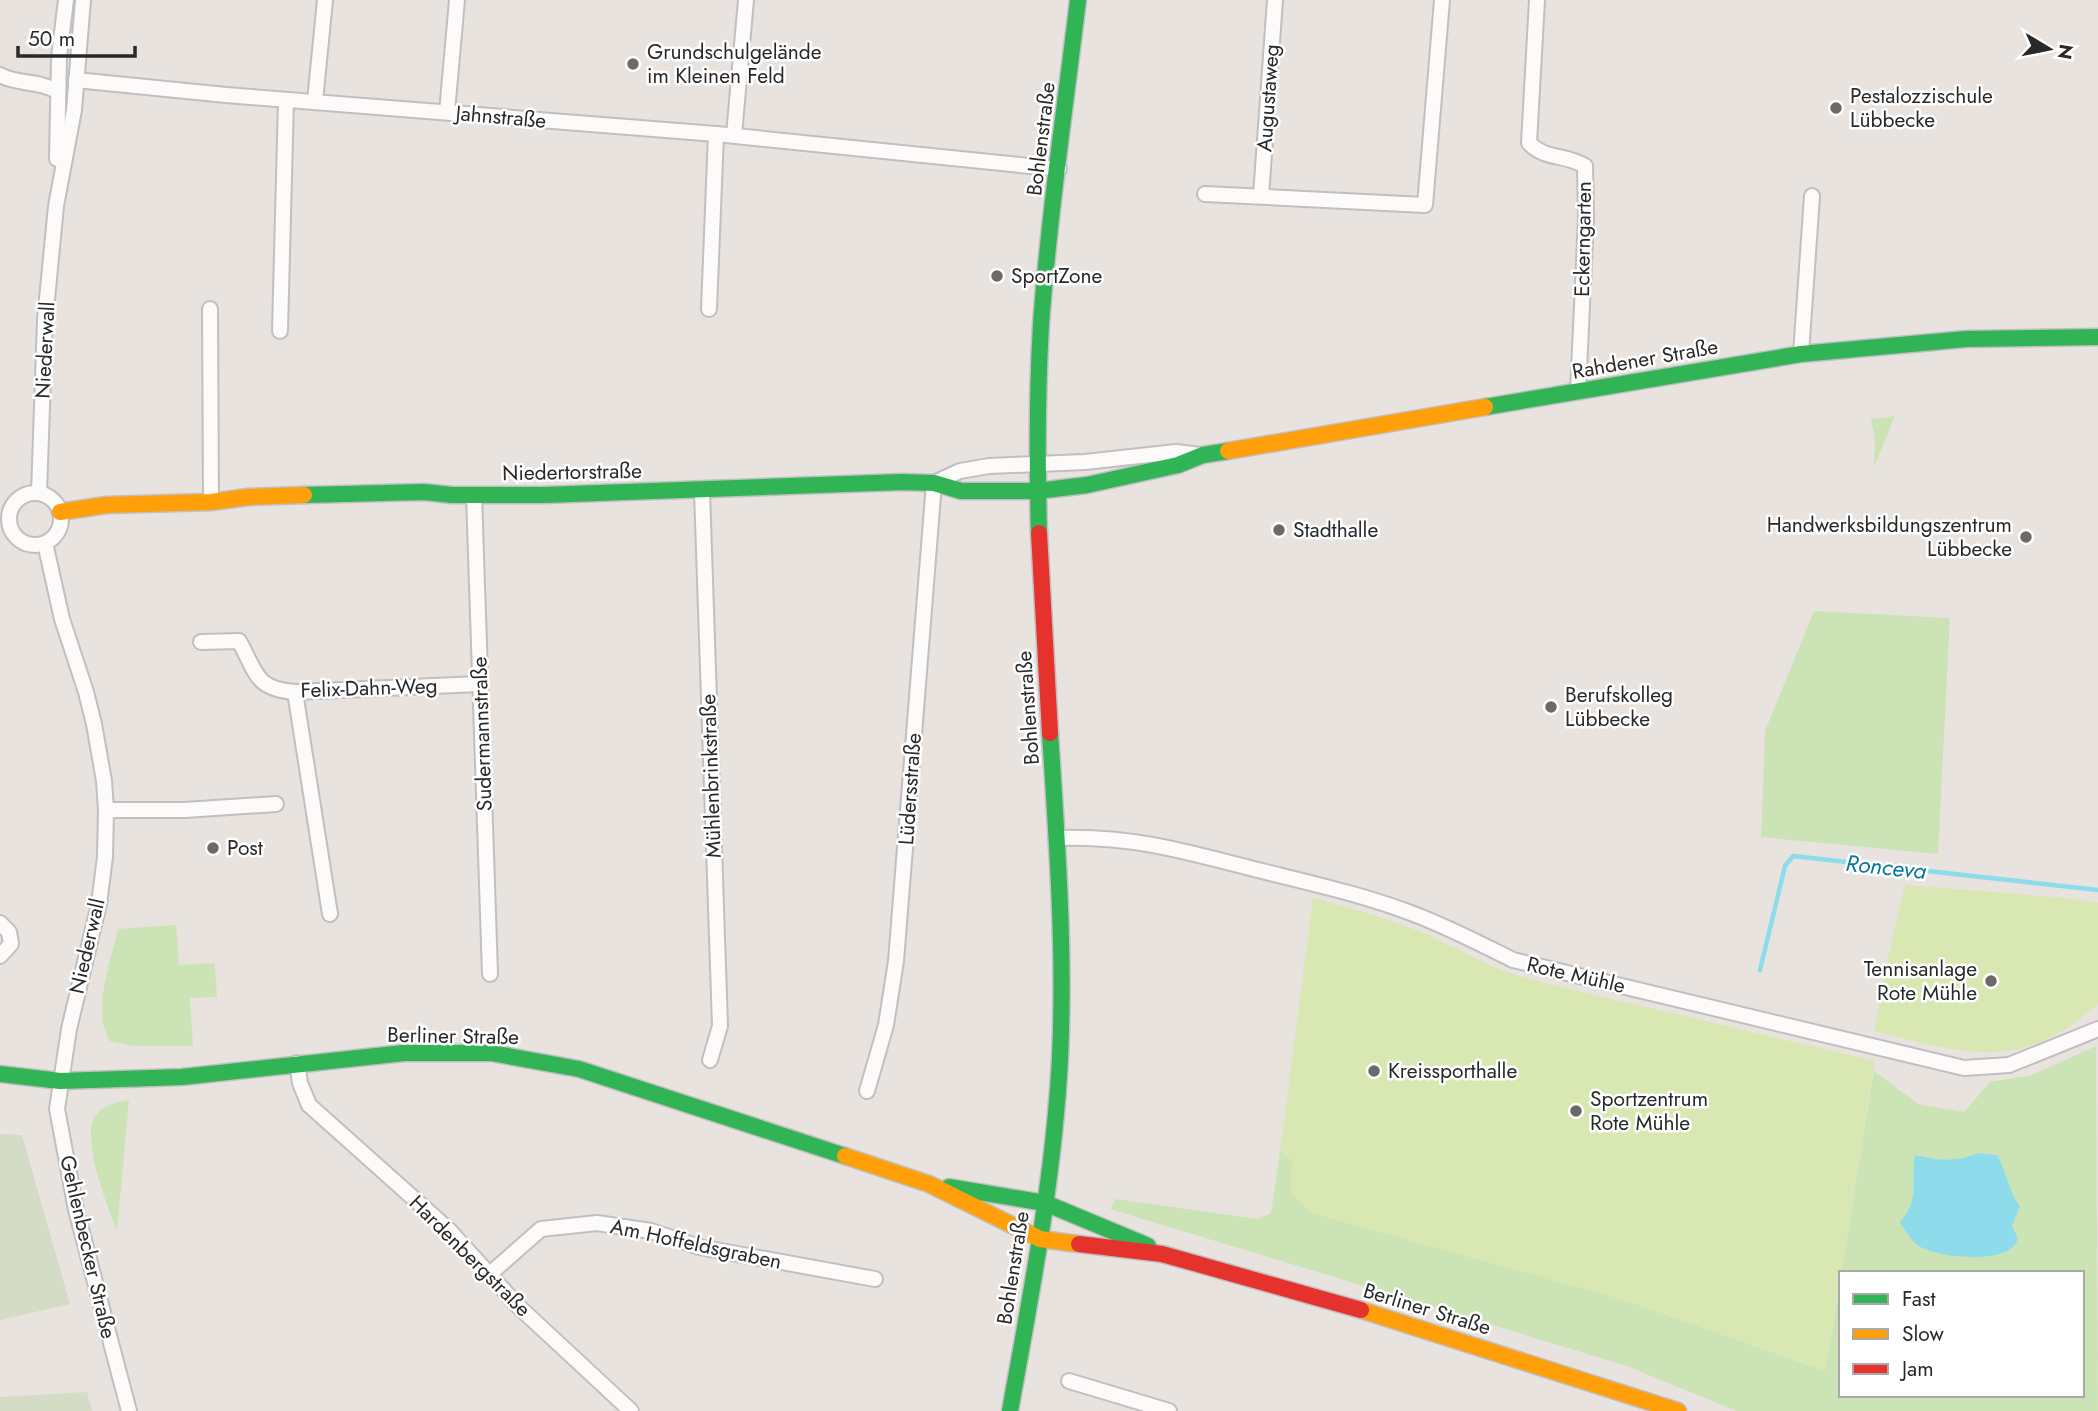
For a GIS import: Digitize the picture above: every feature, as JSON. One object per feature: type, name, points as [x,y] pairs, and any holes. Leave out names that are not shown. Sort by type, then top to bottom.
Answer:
[{"type":"main road","name":"Bohlenstraße","points":[[1010,1411],[1040,1239],[1060,1065],[1062,1017],[1057,838],[1037,521],[1037,428],[1042,306],[1078,0]]},
{"type":"main road","name":"Rahdener Straße","points":[[1037,491],[1087,485],[1178,465],[1203,455],[1801,354],[1966,339],[2098,337]]},
{"type":"main road","name":"Niedertorstraße","points":[[60,512],[106,505],[211,502],[248,497],[424,492],[474,495],[702,491],[776,485],[934,483],[961,491],[1037,491]]},
{"type":"main road","name":"Berliner Straße","points":[[0,1074],[60,1081],[193,1077],[297,1063],[404,1053],[491,1053],[538,1060],[645,1089],[929,1184],[1040,1239],[1162,1254],[1389,1318],[1678,1411]]},
{"type":"main road","name":"Berliner Straße","points":[[929,1184],[1045,1203],[1121,1233],[1162,1254]]},
{"type":"street","name":"Niederwall","points":[[39,494],[44,332],[56,206],[58,92],[66,0]]},
{"type":"street","name":"Niederwall","points":[[56,206],[72,123],[83,0]]},
{"type":"street","points":[[315,101],[325,0]]},
{"type":"street","points":[[447,112],[457,0]]},
{"type":"street","points":[[734,135],[746,0]]},
{"type":"street","name":"Augustaweg","points":[[1261,196],[1275,0]]},
{"type":"street","points":[[1205,194],[1425,205],[1442,0]]},
{"type":"street","name":"Eckerngarten","points":[[1537,0],[1529,143],[1539,153],[1573,159],[1585,166],[1586,218],[1578,391]]},
{"type":"street","points":[[0,75],[12,80],[38,82],[58,92]]},
{"type":"street","name":"Jahnstraße","points":[[76,80],[286,100],[734,135],[1059,169]]},
{"type":"street","points":[[280,331],[286,100]]},
{"type":"street","points":[[709,309],[716,134]]},
{"type":"street","points":[[1801,354],[1812,197]]},
{"type":"street","points":[[210,309],[211,502]]},
{"type":"street","name":"Rahdener Straße","points":[[1037,463],[1085,462],[1177,452],[1203,455]]},
{"type":"street","name":"Niedertorstraße","points":[[934,483],[960,471],[1037,463]]},
{"type":"street","name":"Lüdersstraße","points":[[867,1091],[886,1025],[896,961],[934,483]]},
{"type":"street","name":"Mühlenbrinkstraße","points":[[702,491],[720,1026],[710,1060]]},
{"type":"street","points":[[39,494],[52,499],[60,512],[58,531],[45,543],[29,544],[19,539],[5,516],[22,497],[39,494]]},
{"type":"street","name":"Sudermannstraße","points":[[474,495],[490,974]]},
{"type":"street","name":"Niederwall","points":[[45,543],[62,619],[94,724],[106,810],[106,857],[99,904],[70,1021],[60,1081]]},
{"type":"street","name":"Felix-Dahn-Weg","points":[[201,642],[239,641],[263,684],[274,690],[296,692],[480,684]]},
{"type":"street","points":[[296,692],[330,914]]},
{"type":"street","points":[[106,810],[185,810],[276,804]]},
{"type":"street","name":"Rote Mühle","points":[[1057,838],[1090,836],[1135,840],[1314,883],[1412,913],[1467,936],[1513,960],[1964,1068],[2009,1065],[2098,1029]]},
{"type":"street","points":[[0,923],[9,932],[10,944],[0,956]]},
{"type":"street","name":"Hardenbergstraße","points":[[297,1063],[300,1083],[309,1105],[449,1230],[491,1273],[518,1306],[631,1411]]},
{"type":"street","name":"Gehlenbecker Straße","points":[[60,1081],[57,1109],[76,1210],[129,1411]]},
{"type":"street","name":"Am Hoffeldsgraben","points":[[491,1273],[541,1230],[597,1223],[651,1231],[699,1247],[875,1279]]},
{"type":"street","points":[[1069,1381],[1169,1411]]},
{"type":"green space","points":[[1895,416],[1874,467],[1875,439],[1871,419]]},
{"type":"green space","points":[[1814,611],[1950,618],[1938,854],[1761,837],[1765,731]]},
{"type":"green space","name":"Tennisanlage Rote Mühle","points":[[1905,885],[2068,898],[2098,903],[2098,1004],[2070,1026],[2039,1043],[1998,1052],[1956,1050],[1874,1031],[1885,969]]},
{"type":"green space","name":"Sportzentrum Rote Mühle","points":[[1313,898],[1362,911],[1424,933],[1500,970],[1544,983],[1875,1061],[1839,1271],[1825,1371],[1631,1302],[1311,1213],[1291,1193],[1292,1161],[1280,1151]]},
{"type":"green space","points":[[176,925],[179,965],[214,963],[215,967],[217,997],[190,998],[193,1046],[133,1046],[110,1041],[102,1015],[102,1001],[118,929]]},
{"type":"green space","points":[[2096,1046],[2098,1411],[1736,1411],[1627,1366],[1110,1209],[1116,1199],[1257,1219],[1271,1213],[1280,1151],[1292,1161],[1291,1193],[1631,1302],[1825,1371],[1839,1288],[1839,1397],[2084,1397],[2084,1271],[1841,1271],[1874,1071],[1918,1104],[1964,1112],[1990,1082],[2032,1075]]},
{"type":"green space","points":[[129,1100],[117,1231],[98,1176],[91,1131],[93,1120],[99,1111]]},
{"type":"green space","points":[[0,1134],[22,1135],[70,1304],[0,1320]]},
{"type":"green space","points":[[87,1392],[92,1411],[0,1411],[0,1397]]},
{"type":"water","points":[[1977,1153],[1997,1155],[2013,1196],[2020,1206],[2012,1226],[2018,1239],[2015,1245],[1992,1256],[1964,1257],[1936,1253],[1916,1244],[1900,1222],[1913,1198],[1915,1155],[1946,1160]]},
{"type":"waterway","name":"Ronceva","points":[[1760,970],[1785,866],[1793,856],[2098,890]]},
{"type":"traffic: fast","points":[[1039,533],[1041,324],[1078,0]]},
{"type":"traffic: fast","points":[[1485,407],[1801,354],[1966,339],[2098,337]]},
{"type":"traffic: fast","points":[[304,495],[424,492],[452,495],[544,495],[902,482],[934,483],[961,491],[1037,491],[1087,485],[1228,451]]},
{"type":"traffic: fast","points":[[1010,1411],[1047,1191],[1060,1058],[1061,936],[1050,733]]},
{"type":"traffic: fast","points":[[0,1074],[60,1081],[182,1077],[404,1053],[491,1053],[579,1069],[845,1156]]},
{"type":"traffic: fast","points":[[949,1187],[1045,1203],[1148,1246]]},
{"type":"traffic: slow","points":[[1228,451],[1485,407]]},
{"type":"traffic: slow","points":[[60,512],[106,505],[211,502],[248,497],[304,495]]},
{"type":"traffic: slow","points":[[845,1156],[929,1184],[1040,1239],[1079,1244]]},
{"type":"traffic: slow","points":[[1361,1310],[1678,1411]]},
{"type":"traffic: jam","points":[[1039,533],[1050,733]]},
{"type":"traffic: jam","points":[[1079,1244],[1162,1254],[1361,1310]]},
{"type":"place","name":"Grundschulgelände im Kleinen Feld","points":[[633,64]]},
{"type":"place","name":"Pestalozzischule Lübbecke","points":[[1836,108]]},
{"type":"place","name":"SportZone","points":[[997,276]]},
{"type":"place","name":"Stadthalle","points":[[1279,530]]},
{"type":"place","name":"Handwerksbildungszentrum Lübbecke","points":[[2026,537]]},
{"type":"place","name":"Berufskolleg Lübbecke","points":[[1551,707]]},
{"type":"place","name":"Post","points":[[213,848]]},
{"type":"place","name":"Tennisanlage Rote Mühle","points":[[1991,981]]},
{"type":"place","name":"Kreissporthalle","points":[[1374,1071]]},
{"type":"place","name":"Sportzentrum Rote Mühle","points":[[1576,1111]]}]
